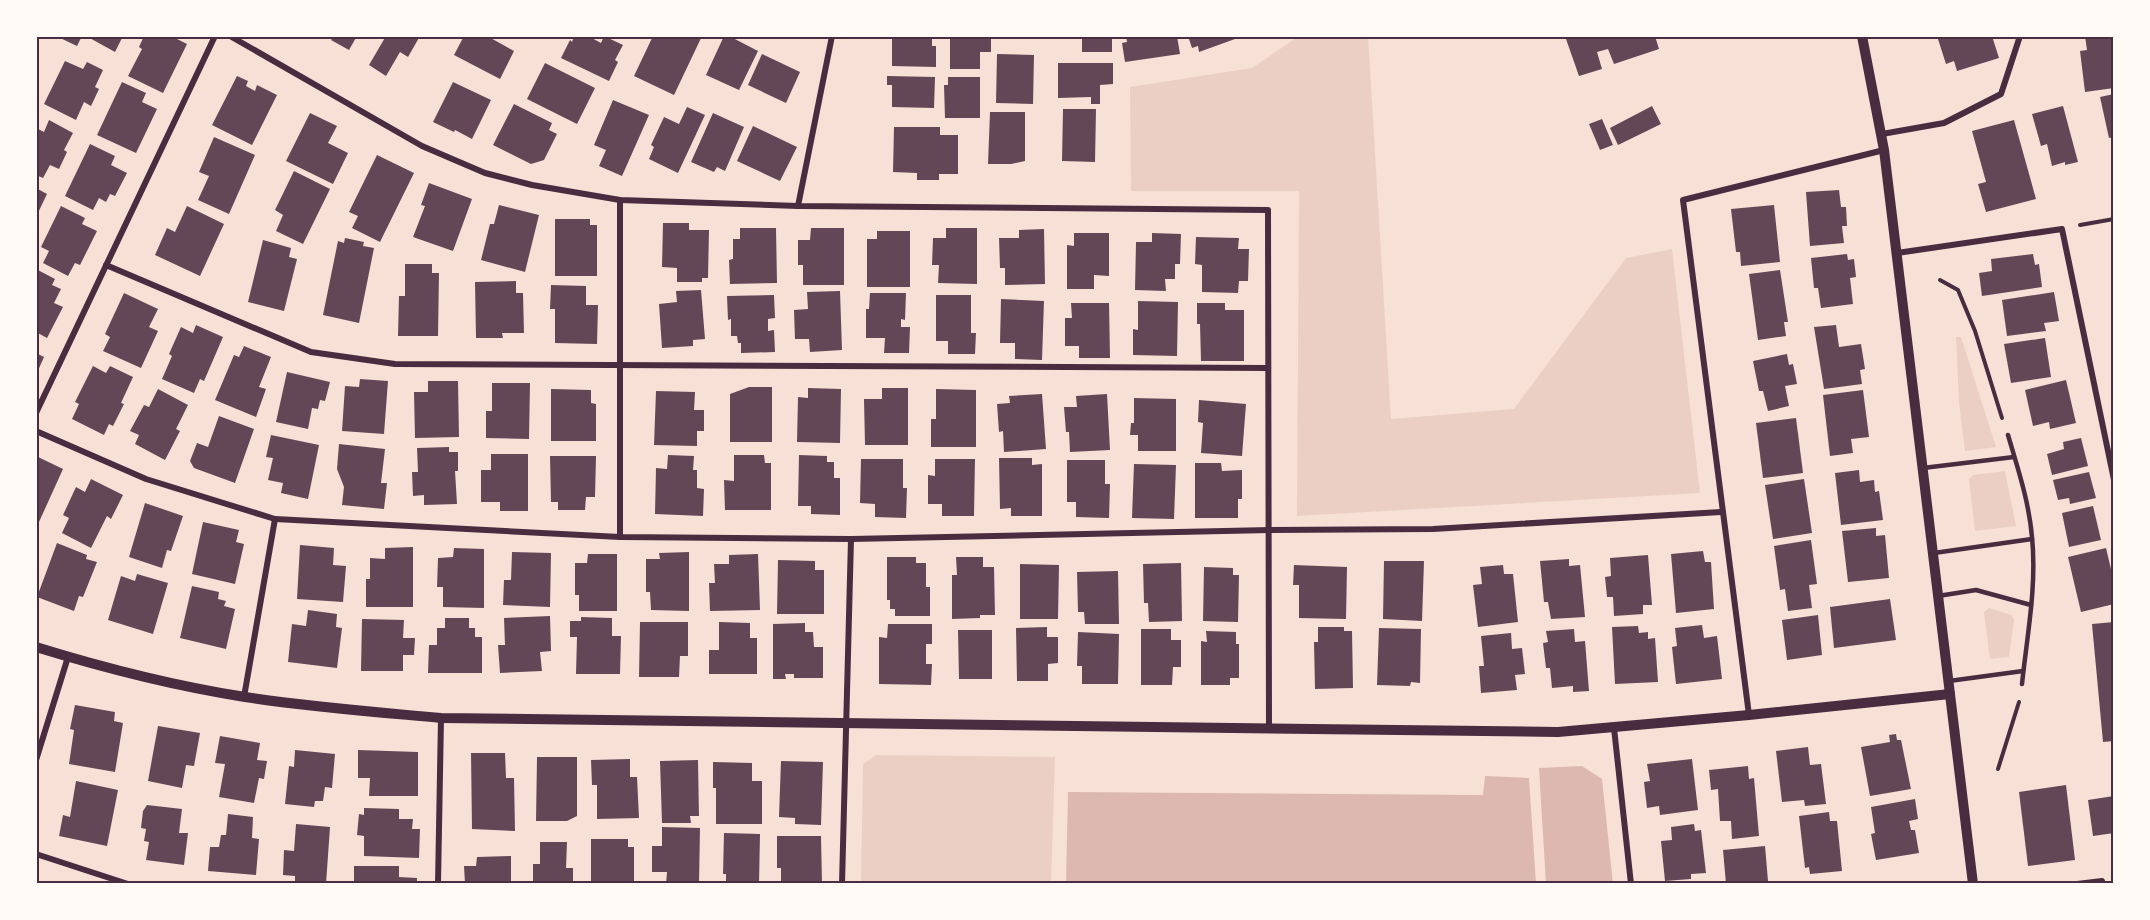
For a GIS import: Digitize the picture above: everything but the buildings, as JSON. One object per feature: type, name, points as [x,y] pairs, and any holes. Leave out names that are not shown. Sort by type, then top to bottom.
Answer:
[{"type":"street","points":[[36,413],[214,36]]},
{"type":"street","points":[[230,36],[422,146],[485,173],[532,186],[620,200],[798,206],[1268,210],[1269,729]]},
{"type":"street","points":[[798,206],[832,36]]},
{"type":"street","points":[[1862,36],[1882,134],[1973,884]]},
{"type":"street","points":[[1882,134],[1944,123],[2001,94],[2020,36]]},
{"type":"street","points":[[1749,715],[1721,512],[1683,200],[1884,150]]},
{"type":"street","points":[[620,200],[620,537]]},
{"type":"street","points":[[1897,253],[2062,228],[2114,480]]},
{"type":"street","points":[[106,264],[310,352],[395,364],[1268,368]]},
{"type":"street","points":[[36,431],[146,479],[275,519],[620,537],[851,539],[1433,528],[1721,512]]},
{"type":"street","points":[[244,697],[275,519]]},
{"type":"street","points":[[842,884],[851,539]]},
{"type":"street","points":[[36,648],[150,678],[244,697],[339,709],[441,718],[1558,732],[1950,694]]},
{"type":"street","points":[[36,760],[68,657]]},
{"type":"street","points":[[438,884],[441,718]]},
{"type":"street","points":[[1614,728],[1631,884]]},
{"type":"street","points":[[36,854],[128,884]]},
{"type":"street","points":[[2077,884],[2102,880],[2103,884]]},
{"type":"lane","points":[[2008,435],[2026,500],[2032,539],[2031,605],[2022,684]]},
{"type":"lane","points":[[1923,468],[2014,457]]},
{"type":"lane","points":[[1933,553],[2032,539]]},
{"type":"lane","points":[[1938,596],[1976,590],[2031,605]]},
{"type":"lane","points":[[1948,681],[2023,671]]},
{"type":"path","points":[[2062,228],[2114,219]]},
{"type":"path","points":[[1940,280],[1958,290],[1975,331],[2008,435]]},
{"type":"path","points":[[1998,770],[2020,702],[2022,684]]},
{"type":"shaded area","points":[[1299,36],[1368,36],[1391,419],[1514,409],[1626,258],[1672,249],[1700,493],[1297,516],[1299,191],[1131,191],[1130,87],[1252,68]]},
{"type":"shaded area","points":[[1956,337],[1961,337],[1996,447],[1965,451],[1959,403]]},
{"type":"shaded area","points":[[2005,471],[2016,526],[1975,531],[1969,479],[1973,475]]},
{"type":"shaded area","points":[[1989,608],[2012,615],[2014,620],[2009,657],[1990,659],[1984,612]]},
{"type":"shaded area","points":[[876,755],[1055,757],[1051,884],[861,884],[863,764]]},
{"type":"shaded area","points":[[1582,766],[1602,779],[1613,884],[1546,884],[1539,768]]},
{"type":"shaded area","points":[[1485,776],[1529,778],[1536,884],[1066,884],[1068,792],[1483,795]]}]
